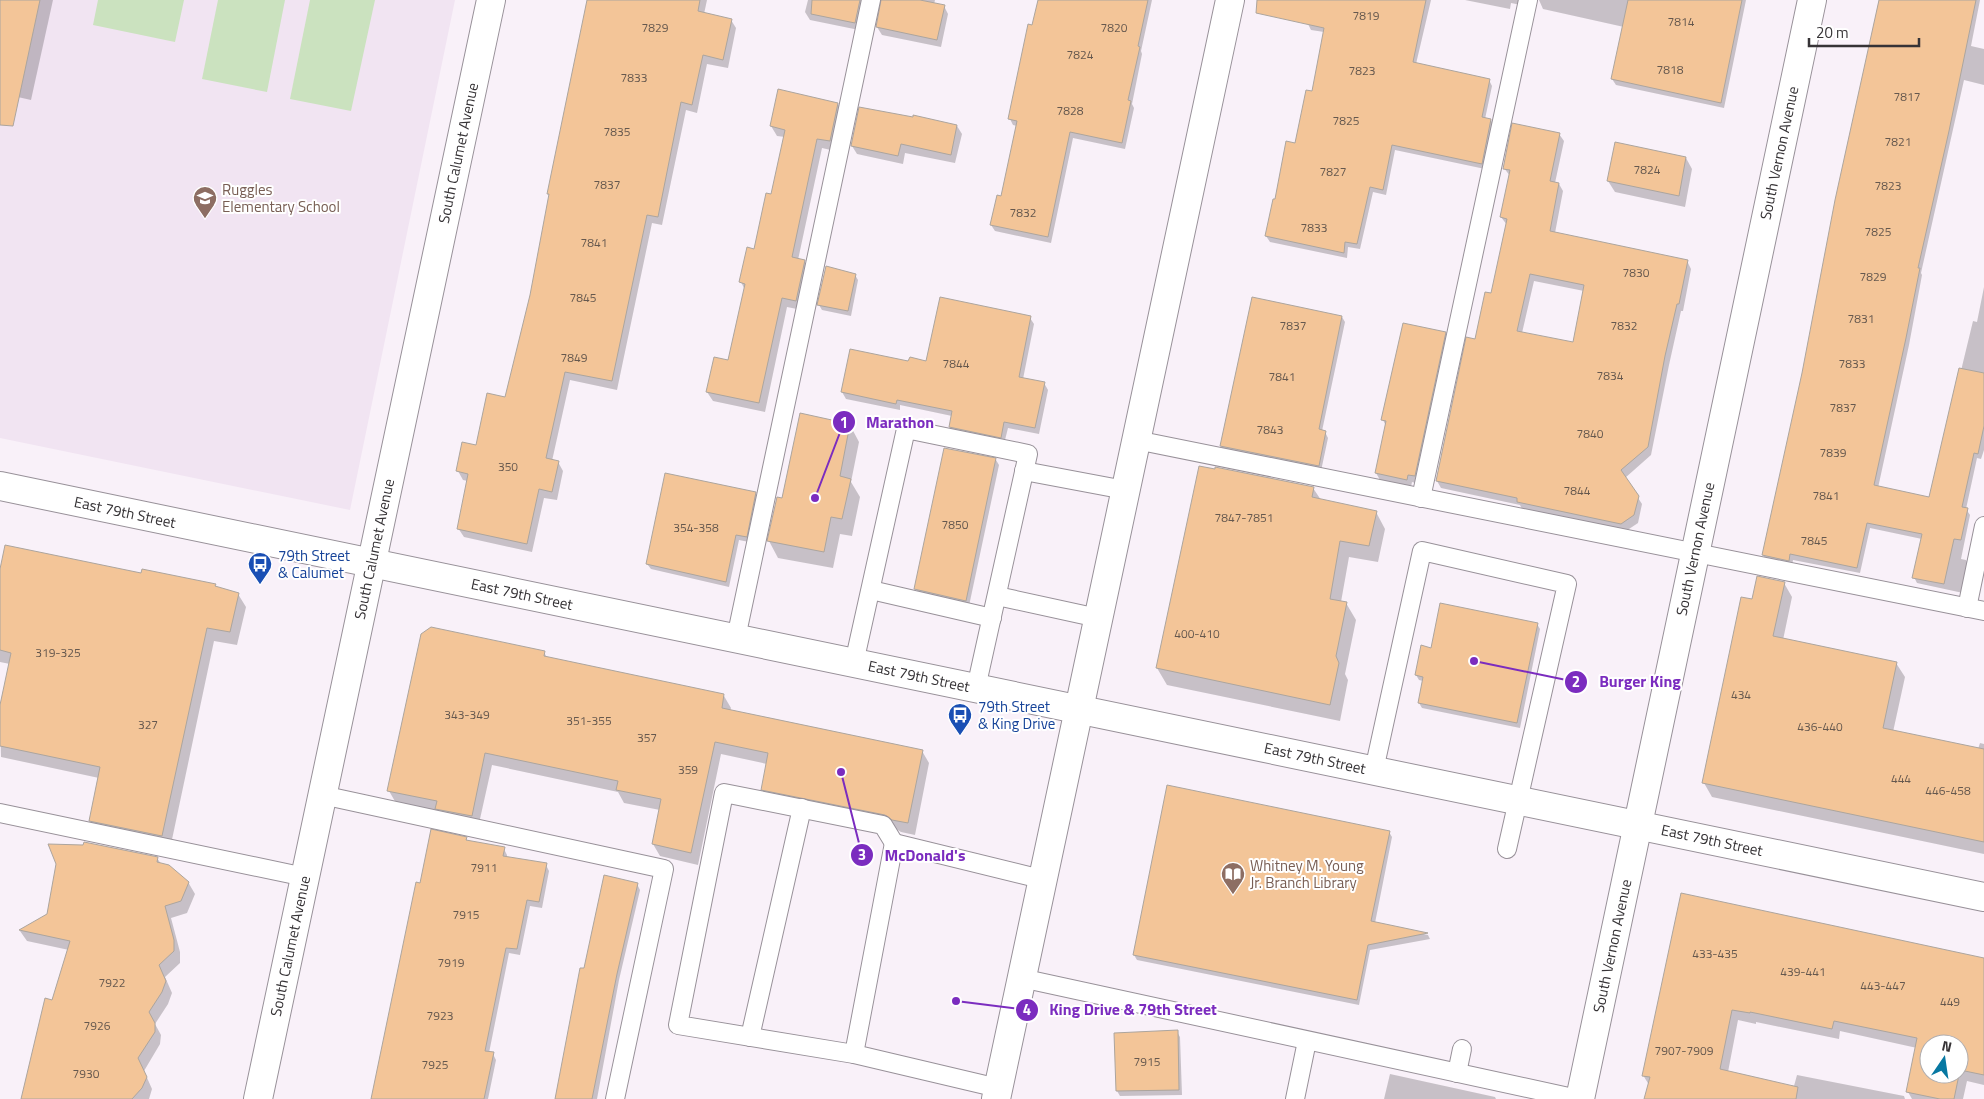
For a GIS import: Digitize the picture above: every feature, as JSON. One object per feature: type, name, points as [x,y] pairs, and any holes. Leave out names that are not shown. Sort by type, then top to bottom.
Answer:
[{"type":"street","name":"South Calumet Avenue","points":[[258,1099],[491,0]]},
{"type":"street","points":[[997,1094],[1041,879],[1079,710],[1230,0]]},
{"type":"street","name":"South Vernon Avenue","points":[[1579,1099],[1812,0]]},
{"type":"street","name":"East 79th Street","points":[[0,486],[1984,897]]},
{"type":"lane","points":[[736,638],[871,0]]},
{"type":"lane","points":[[1421,498],[1528,0]]},
{"type":"lane","points":[[854,663],[906,429],[1028,454],[976,688]]},
{"type":"lane","points":[[1136,440],[1975,609],[1984,526]]},
{"type":"lane","points":[[1024,471],[1125,490]]},
{"type":"lane","points":[[1374,770],[1422,552],[1567,584],[1507,849]]},
{"type":"lane","points":[[871,590],[992,618]]},
{"type":"lane","points":[[997,596],[1098,618]]},
{"type":"lane","points":[[854,1054],[894,843],[883,825],[724,793],[678,1025],[854,1054],[997,1094]]},
{"type":"lane","points":[[322,795],[664,869],[615,1099]]},
{"type":"lane","points":[[750,1037],[802,808]]},
{"type":"lane","points":[[0,813],[305,877]]},
{"type":"lane","points":[[894,843],[1041,879]]},
{"type":"lane","points":[[1021,978],[1579,1099]]},
{"type":"lane","points":[[1295,1099],[1307,1041]]},
{"type":"lane","points":[[1457,1073],[1462,1049]]},
{"type":"shaded area","name":"Ruggles Elementary School","points":[[0,0],[455,0],[350,510],[0,438]]},
{"type":"green space","points":[[98,0],[184,0],[175,42],[93,25]]},
{"type":"green space","points":[[218,0],[285,0],[267,92],[202,79]]},
{"type":"green space","points":[[310,0],[375,0],[351,111],[290,99]]},
{"type":"building","points":[[0,0],[40,0],[13,126],[0,125]]},
{"type":"building","points":[[587,0],[700,0],[698,11],[732,19],[723,60],[703,55],[692,105],[681,102],[658,217],[647,215],[612,381],[565,372],[546,458],[559,461],[552,492],[539,489],[527,544],[457,529],[468,474],[456,471],[462,442],[476,445],[487,393],[505,397],[530,295],[549,194],[547,194]]},
{"type":"building","points":[[812,0],[860,0],[855,23],[811,14]]},
{"type":"building","points":[[881,0],[920,0],[945,5],[937,40],[876,27]]},
{"type":"building","points":[[1038,0],[1148,0],[1128,100],[1131,101],[1122,143],[1070,132],[1048,237],[990,225],[997,195],[1001,196],[1017,121],[1008,119],[1028,24],[1032,25]]},
{"type":"building","points":[[1257,0],[1426,0],[1413,62],[1490,79],[1482,117],[1491,119],[1482,164],[1392,145],[1383,190],[1370,187],[1357,244],[1345,242],[1344,253],[1265,236],[1273,199],[1275,199],[1286,141],[1295,143],[1306,90],[1312,91],[1324,28],[1256,13]]},
{"type":"building","points":[[1628,0],[1742,0],[1721,103],[1611,79]]},
{"type":"building","points":[[1879,0],[1976,0],[1918,268],[1920,268],[1906,338],[1874,485],[1929,497],[1959,368],[1984,373],[1984,426],[1978,454],[1974,453],[1962,507],[1968,508],[1961,540],[1954,539],[1944,584],[1912,578],[1922,534],[1867,523],[1857,568],[1790,554],[1789,561],[1762,555],[1802,373],[1835,200]]},
{"type":"building","points":[[778,89],[838,103],[830,141],[817,139],[792,257],[805,260],[796,301],[782,298],[759,403],[706,392],[714,357],[728,360],[745,284],[739,282],[747,247],[754,249],[766,193],[771,194],[785,130],[770,126]]},
{"type":"building","points":[[859,107],[913,117],[913,115],[957,125],[951,155],[901,144],[898,156],[851,146]]},
{"type":"building","points":[[1512,123],[1560,133],[1550,181],[1559,183],[1550,231],[1688,260],[1665,356],[1648,447],[1621,470],[1639,496],[1634,515],[1621,524],[1517,502],[1517,498],[1436,481],[1466,337],[1475,339],[1485,292],[1491,293],[1507,219],[1500,217],[1510,170],[1503,169]],"holes":[[[1530,274],[1584,285],[1573,342],[1517,331]]]},
{"type":"building","points":[[1615,142],[1686,157],[1679,196],[1607,181]]},
{"type":"building","points":[[826,266],[856,274],[848,311],[817,305]]},
{"type":"building","points":[[940,297],[1031,316],[1019,377],[1045,382],[1035,428],[1004,422],[1001,438],[949,427],[952,411],[897,400],[896,404],[841,392],[850,349],[908,361],[910,357],[926,361]]},
{"type":"building","points":[[1252,297],[1342,316],[1319,429],[1326,431],[1319,466],[1220,446]]},
{"type":"building","points":[[1403,323],[1446,332],[1415,476],[1408,475],[1407,480],[1375,473],[1386,421],[1381,420]]},
{"type":"building","points":[[800,413],[850,424],[840,476],[851,479],[842,519],[831,517],[824,552],[767,541],[777,497],[782,498]]},
{"type":"building","points":[[944,448],[996,458],[966,601],[914,589]]},
{"type":"building","points":[[1199,466],[1215,469],[1215,467],[1314,487],[1312,497],[1377,511],[1369,546],[1340,541],[1330,599],[1347,602],[1336,656],[1339,663],[1330,705],[1156,668]]},
{"type":"building","points":[[665,473],[756,492],[747,537],[736,535],[726,582],[646,564]]},
{"type":"building","points":[[5,545],[141,573],[142,569],[216,584],[215,586],[239,593],[230,632],[207,628],[162,836],[89,821],[100,767],[0,746],[0,705],[11,653],[0,650],[0,569]]},
{"type":"building","points":[[1757,576],[1785,582],[1773,636],[1897,662],[1883,728],[1984,749],[1984,842],[1702,783],[1741,597],[1752,599]]},
{"type":"building","points":[[1440,603],[1538,623],[1517,723],[1418,703],[1423,677],[1415,675],[1421,645],[1431,648]]},
{"type":"building","points":[[431,627],[545,651],[544,656],[724,694],[722,708],[923,750],[908,823],[892,820],[885,815],[761,790],[768,753],[715,742],[691,853],[652,844],[661,799],[616,790],[618,781],[485,753],[472,816],[435,809],[437,801],[387,791],[421,634]]},
{"type":"building","name":"Whitney M. Young Jr. Branch Library","points":[[1167,785],[1390,831],[1371,921],[1428,933],[1368,945],[1357,1000],[1133,955]]},
{"type":"building","points":[[431,829],[467,837],[466,840],[505,847],[503,856],[547,863],[539,902],[527,900],[517,949],[506,948],[485,1051],[494,1052],[484,1099],[371,1099],[416,882],[420,883]]},
{"type":"building","points":[[84,842],[158,857],[157,862],[169,865],[189,882],[181,901],[165,906],[174,940],[174,951],[159,965],[166,981],[162,992],[149,1012],[155,1023],[155,1032],[138,1058],[147,1077],[142,1088],[132,1099],[21,1099],[45,998],[52,1000],[70,941],[19,930],[47,914],[56,864],[48,844],[83,845]]},
{"type":"building","points":[[604,875],[638,883],[617,974],[592,1099],[555,1099],[580,968],[584,968]]},
{"type":"building","points":[[1681,893],[1984,958],[1984,1075],[1969,1072],[1969,1034],[1919,1034],[1919,1084],[1957,1084],[1954,1099],[1940,1099],[1906,1092],[1917,1038],[1834,1021],[1832,1029],[1732,1010],[1720,1069],[1798,1087],[1796,1099],[1644,1099],[1650,1077],[1642,1076]]},
{"type":"building","points":[[1178,1030],[1179,1090],[1116,1091],[1114,1033]]},
{"type":"place","name":"Ruggles Elementary School","points":[[205,219]]},
{"type":"place","name":"Marathon","points":[[815,498]]},
{"type":"place","name":"79th Street & Calumet","points":[[260,585]]},
{"type":"place","name":"Burger King","points":[[1474,661]]},
{"type":"place","name":"79th Street & King Drive","points":[[960,736]]},
{"type":"place","name":"McDonald's","points":[[841,772]]},
{"type":"place","name":"Whitney M. Young Jr. Branch Library","points":[[1233,895]]},
{"type":"place","name":"King Drive & 79th Street","points":[[956,1001]]}]
